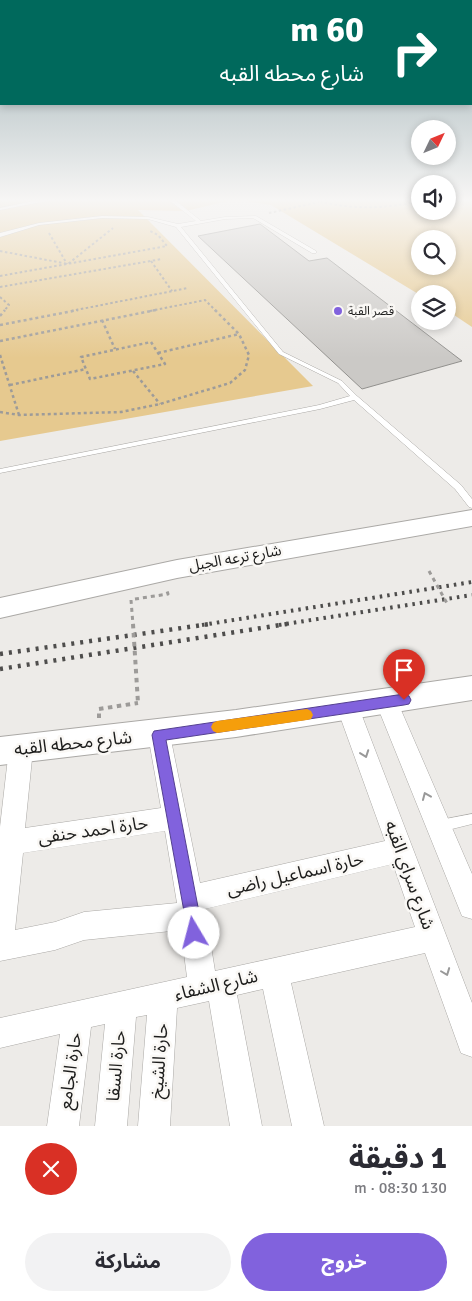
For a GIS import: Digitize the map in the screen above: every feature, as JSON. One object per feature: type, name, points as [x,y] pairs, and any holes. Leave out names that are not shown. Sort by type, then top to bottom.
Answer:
[{"type":"main road","name":"شارع ترعه الجبل","points":[[0,608],[177,569],[472,518]]},
{"type":"main road","name":"شارع ترعه الجبل","points":[[0,623],[180,585],[472,533]]},
{"type":"main road","name":"شارع محطه القبه","points":[[10,750],[159,735],[387,703],[472,688]]},
{"type":"street","points":[[387,703],[438,826],[465,871],[472,906]]},
{"type":"street","name":"شارع سراي القبه","points":[[348,708],[472,1042]]},
{"type":"street","points":[[159,735],[191,907],[246,1126]]},
{"type":"street","points":[[0,946],[12,842],[10,750]]},
{"type":"street","name":"حارة احمد حنفى","points":[[12,842],[174,818]]},
{"type":"street","name":"حارة اسماعيل راضى","points":[[0,946],[55,936],[84,926],[191,907],[400,850]]},
{"type":"street","name":"شارع الشفاء","points":[[0,1032],[432,937]]},
{"type":"street","points":[[274,972],[308,1126]]},
{"type":"street","name":"حارة الشيخ","points":[[154,1126],[163,997]]},
{"type":"street","name":"حارة السقا","points":[[111,1126],[122,1006]]},
{"type":"street","name":"حارة الجامع","points":[[63,1126],[78,1016]]},
{"type":"lane","points":[[200,253],[281,353],[340,382],[458,487],[472,505]]},
{"type":"lane","points":[[0,471],[320,406],[355,397]]},
{"type":"lane","points":[[438,826],[472,819]]},
{"type":"path","points":[[3,253],[68,264],[82,253]]},
{"type":"path","points":[[61,253],[68,264]]},
{"type":"path","points":[[0,276],[131,253]]},
{"type":"path","points":[[0,287],[162,259]]},
{"type":"path","points":[[151,261],[172,291]]},
{"type":"path","points":[[0,325],[188,288]]},
{"type":"path","points":[[0,297],[9,305],[0,316]]},
{"type":"path","points":[[0,341],[204,300],[239,334],[249,355],[245,370],[230,383],[160,404],[120,412],[19,415],[0,412]]},
{"type":"path","points":[[102,320],[116,349]]},
{"type":"path","points":[[158,353],[239,334]]},
{"type":"path","points":[[151,342],[158,353],[165,364],[90,379],[80,357],[151,342]]},
{"type":"path","points":[[0,355],[19,415]]},
{"type":"path","points":[[10,385],[86,369]]},
{"type":"path","points":[[133,371],[160,404]]},
{"type":"path","points":[[429,571],[448,605]]},
{"type":"path","points":[[99,708],[138,703],[132,600],[168,594]]},
{"type":"shaded area","points":[[0,253],[180,253],[313,386],[0,441]]},
{"type":"shaded area","points":[[350,253],[411,253],[411,275],[456,275],[456,253],[472,253],[472,327],[456,316],[456,285],[411,285],[411,290]]},
{"type":"building","name":"قصر القبة","points":[[216,253],[298,253],[309,261],[327,258],[411,322],[411,330],[421,330],[462,361],[362,389]]},
{"type":"railway","points":[[202,625],[472,582]]},
{"type":"railway","points":[[279,625],[472,595]]},
{"type":"railway","points":[[0,654],[210,624]]},
{"type":"railway","points":[[0,669],[287,624]]},
{"type":"slow traffic","points":[[217,727],[307,715]]},
{"type":"place","name":"قصر القبة","points":[[338,311]]},
{"type":"route","points":[[194,933],[190,899],[159,735],[404,700]]}]
